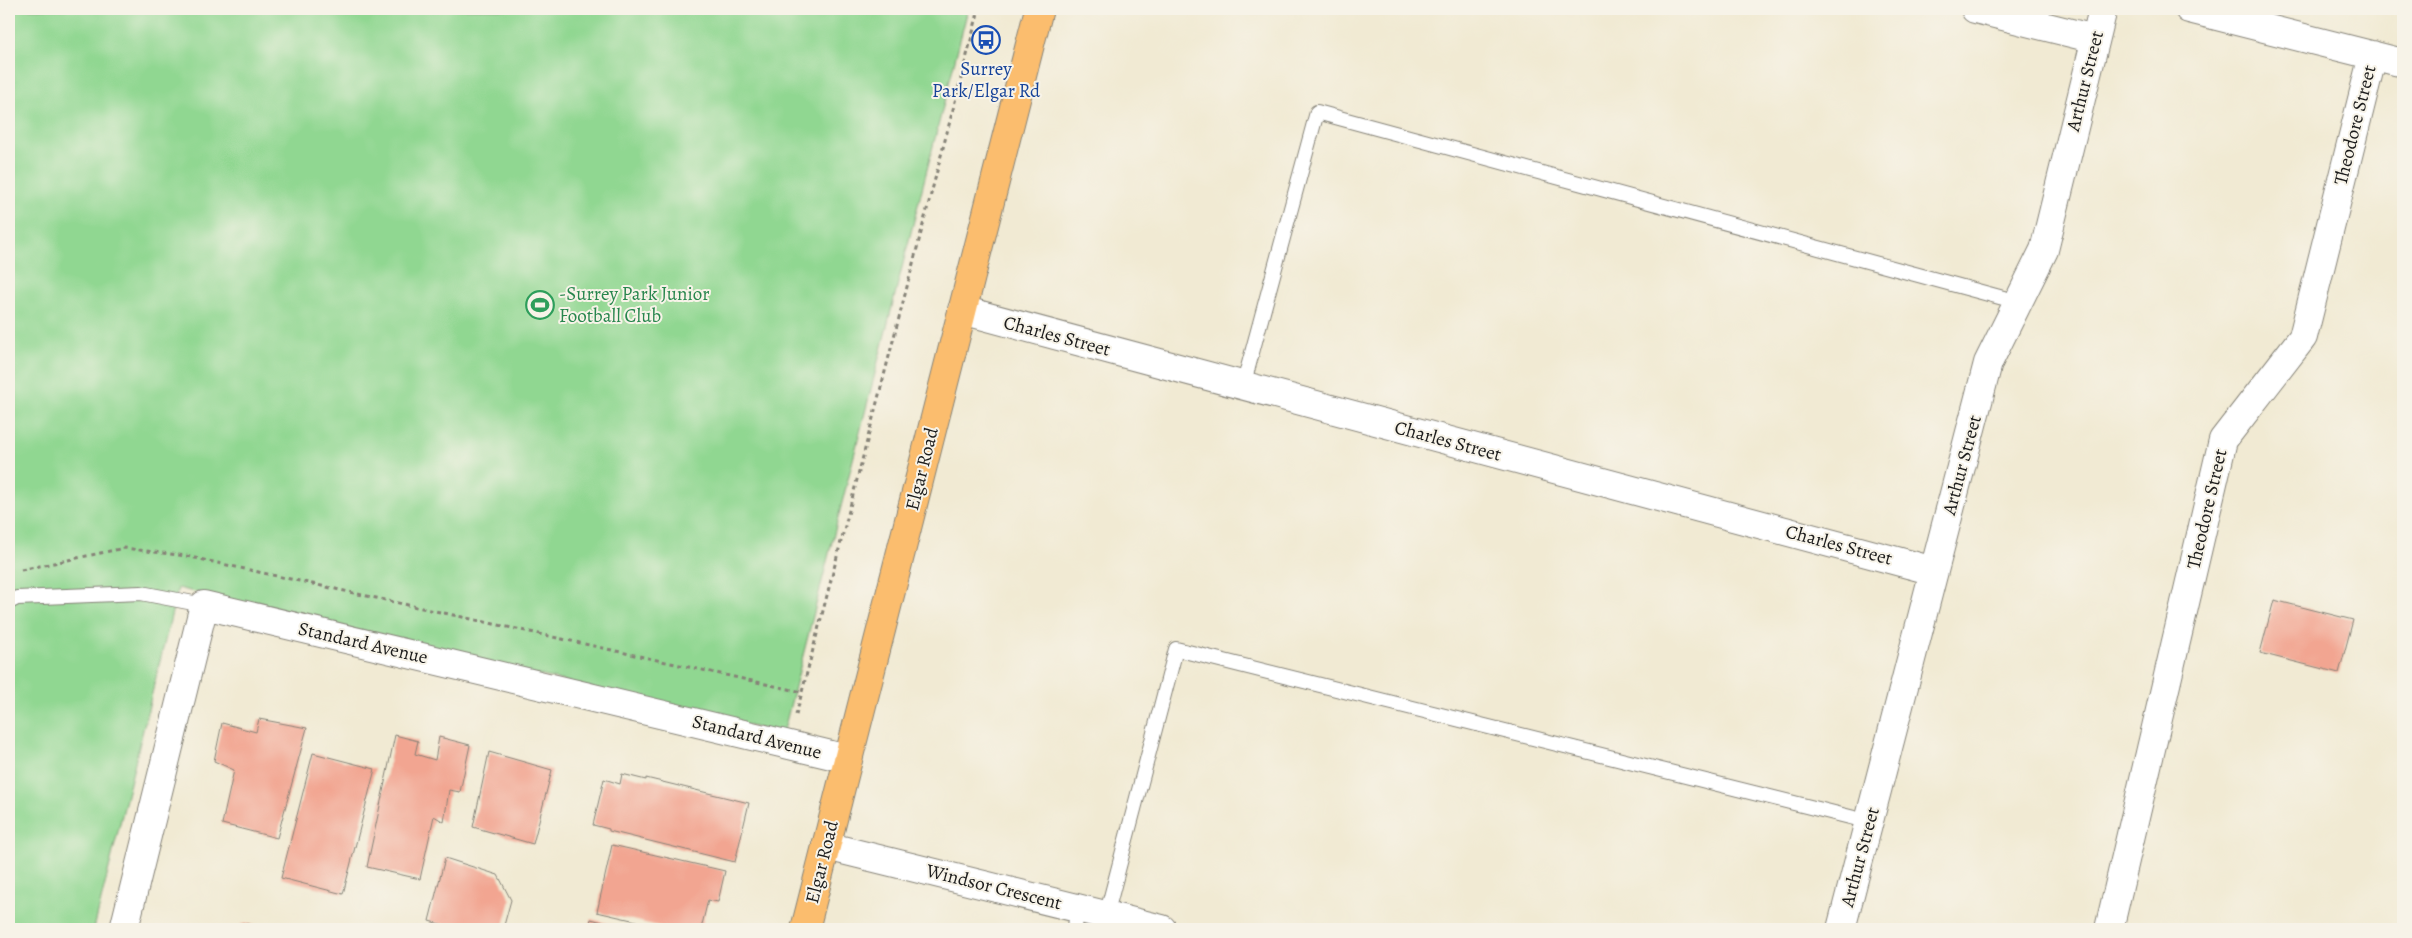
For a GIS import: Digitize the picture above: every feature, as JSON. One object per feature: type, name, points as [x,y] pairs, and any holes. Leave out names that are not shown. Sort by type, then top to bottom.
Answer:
[{"type":"main road","name":"Elgar Road","points":[[805,929],[1039,9]]},
{"type":"street","points":[[1974,9],[2095,40]]},
{"type":"street","name":"Arthur Street","points":[[1841,929],[1988,363],[2044,250],[2103,9]]},
{"type":"street","points":[[2189,9],[2403,63]]},
{"type":"street","name":"Theodore Street","points":[[2109,929],[2223,440],[2303,336],[2373,56]]},
{"type":"street","name":"Charles Street","points":[[962,310],[1934,571]]},
{"type":"street","points":[[124,929],[204,605]]},
{"type":"street","name":"Standard Avenue","points":[[204,605],[848,759]]},
{"type":"street","name":"Windsor Crescent","points":[[826,846],[1077,919],[1106,916],[1162,929]]},
{"type":"lane","points":[[1244,386],[1317,112],[2018,302]]},
{"type":"lane","points":[[9,602],[26,598],[141,593],[204,605]]},
{"type":"lane","points":[[1106,916],[1176,649],[1870,822]]},
{"type":"path","points":[[14,572],[124,548],[186,556],[802,692],[978,9]]},
{"type":"green space","points":[[9,9],[968,9],[783,734],[178,588],[94,929],[9,929]]},
{"type":"building","points":[[2274,600],[2353,620],[2339,673],[2260,653]]},
{"type":"building","points":[[259,719],[307,728],[277,838],[222,824],[234,770],[214,761],[222,723],[256,732]]},
{"type":"building","points":[[395,735],[418,741],[415,754],[435,760],[439,737],[470,745],[460,792],[449,790],[444,822],[434,816],[420,879],[367,867]]},
{"type":"building","points":[[489,752],[552,770],[533,844],[473,827]]},
{"type":"building","points":[[313,753],[375,769],[343,894],[281,878]]},
{"type":"building","points":[[622,774],[749,803],[735,862],[609,831],[609,829],[593,825],[604,779],[620,784]]},
{"type":"building","points":[[612,845],[725,871],[718,902],[708,900],[701,929],[671,929],[597,912]]},
{"type":"building","points":[[445,858],[498,875],[511,900],[503,929],[459,929],[429,921]]},
{"type":"building","points":[[591,919],[629,929],[588,929]]},
{"type":"building","points":[[242,923],[270,928],[270,929],[241,929]]},
{"type":"place","name":"Surrey Park/Elgar Rd","points":[[986,40]]},
{"type":"place","name":"-Surrey Park Junior Football Club","points":[[540,305]]}]
